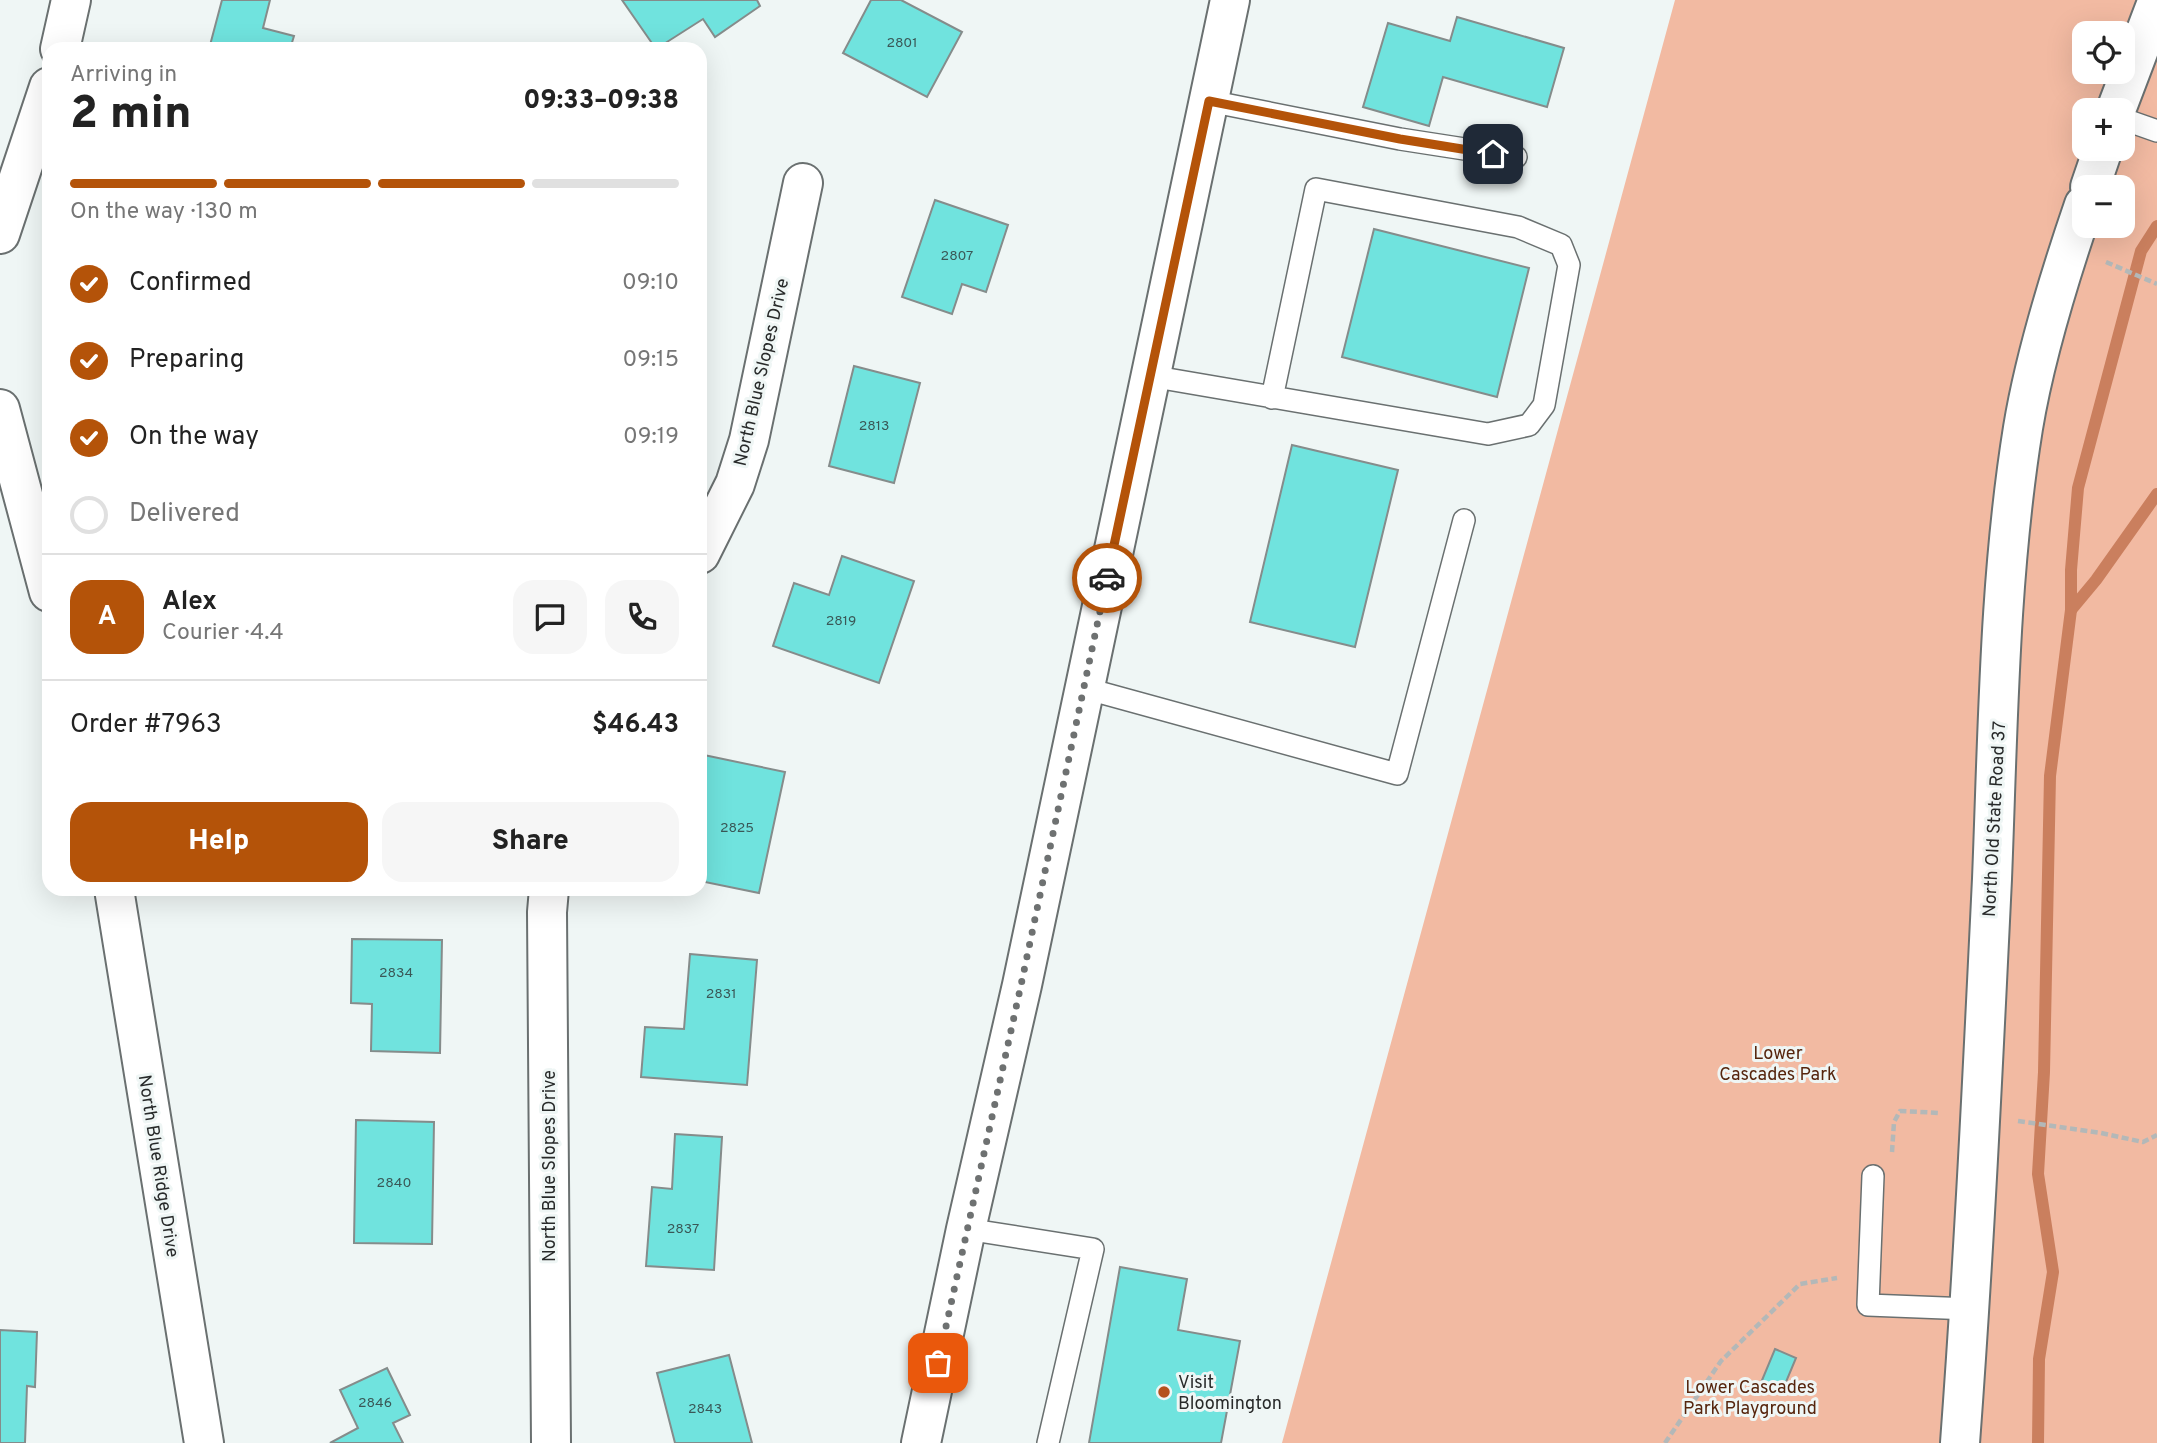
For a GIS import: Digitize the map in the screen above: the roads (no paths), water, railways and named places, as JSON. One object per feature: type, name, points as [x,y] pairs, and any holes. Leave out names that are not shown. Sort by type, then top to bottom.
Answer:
[{"type":"street","points":[[62,42],[71,0]]},
{"type":"street","points":[[921,1443],[1230,0]]},
{"type":"street","points":[[2121,98],[2157,2]]},
{"type":"street","points":[[0,234],[42,108]]},
{"type":"street","name":"North Blue Slopes Drive","points":[[707,540],[735,484],[749,440],[803,183]]},
{"type":"street","name":"North Old State Road 37","points":[[1960,1443],[1970,1309],[1997,1118],[2004,603],[2011,512],[2023,425],[2052,310],[2074,238]]},
{"type":"street","points":[[0,409],[42,566]]},
{"type":"street","name":"North Blue Ridge Drive","points":[[115,896],[204,1443]]},
{"type":"street","name":"North Blue Slopes Drive","points":[[548,896],[551,1443]]},
{"type":"lane","points":[[1209,101],[1400,139],[1516,157]]},
{"type":"lane","points":[[2135,123],[2157,131]]},
{"type":"lane","points":[[1150,376],[1272,398],[1488,433],[1529,425],[1544,405],[1569,265],[1561,245],[1518,227],[1316,189],[1272,398]]},
{"type":"lane","points":[[1084,688],[1397,774],[1465,520]]},
{"type":"lane","points":[[1873,1176],[1868,1305],[1970,1309]]},
{"type":"lane","points":[[966,1229],[1093,1250],[1048,1443]]},
{"type":"waterway","points":[[2038,1443],[2039,1359],[2053,1272],[2038,1174],[2044,1072],[2050,776],[2071,610],[2071,570],[2078,488],[2141,251],[2157,226]]},
{"type":"waterway","points":[[2071,610],[2096,580],[2157,494]]},
{"type":"place","name":"Visit Bloomington","points":[[1164,1392]]},
{"type":"park label","name":"Lower Cascades Park","points":[[1778,1063]]},
{"type":"park label","name":"Lower Cascades Park Playground","points":[[1750,1397]]}]
